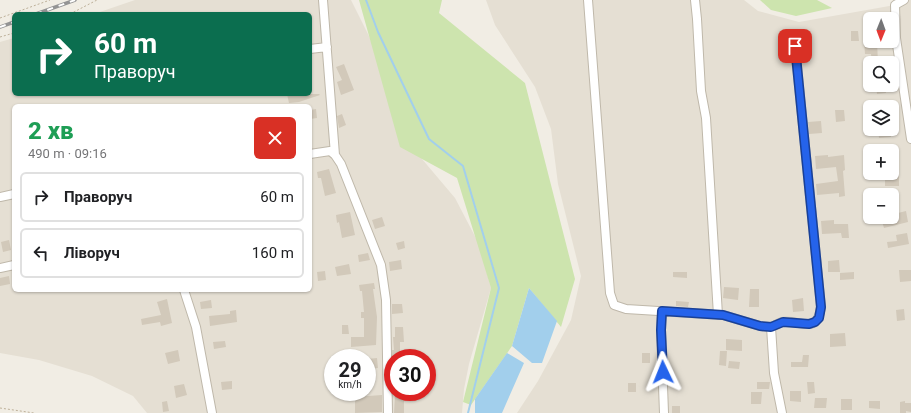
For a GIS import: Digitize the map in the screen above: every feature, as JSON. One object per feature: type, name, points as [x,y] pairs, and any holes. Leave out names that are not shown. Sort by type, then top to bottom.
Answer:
[{"type":"street","points":[[323,0],[335,155]]},
{"type":"street","points":[[588,0],[610,293],[614,305],[620,307],[718,315],[771,327],[783,322],[809,324],[815,322],[819,318],[821,307],[795,46]]},
{"type":"street","points":[[695,0],[701,91],[706,118],[718,315]]},
{"type":"street","points":[[904,0],[895,5],[896,38],[911,139]]},
{"type":"street","points":[[312,49],[327,47]]},
{"type":"street","points":[[312,154],[330,151],[335,155],[345,173],[381,265],[386,300],[388,413]]},
{"type":"street","points":[[0,197],[12,194]]},
{"type":"street","points":[[0,268],[12,265]]},
{"type":"street","points":[[185,292],[196,327],[212,413]]},
{"type":"street","points":[[662,311],[661,330],[664,413]]},
{"type":"street","points":[[771,327],[774,373],[782,413]]},
{"type":"path","points":[[17,12],[50,0]]},
{"type":"path","points":[[74,12],[97,0]]},
{"type":"path","points":[[0,18],[12,14]]},
{"type":"path","points":[[0,37],[12,34]]},
{"type":"path","points":[[0,408],[34,413]]},
{"type":"shaded area","points":[[135,0],[351,0],[368,34],[422,159],[455,198],[479,244],[491,288],[469,364],[464,389],[462,413],[147,413],[133,396],[92,376],[39,360],[0,353],[0,42],[12,39],[12,96],[312,96],[312,12],[100,12]]},
{"type":"shaded area","points":[[486,0],[744,0],[758,11],[799,22],[895,5],[904,0],[911,0],[911,413],[517,413],[538,381],[571,320],[581,276],[558,184],[551,129],[535,87],[495,25]]},
{"type":"green space","points":[[359,0],[442,0],[439,13],[525,83],[575,279],[561,327],[529,288],[512,346],[471,405],[463,402],[491,288],[457,178],[400,147]]},
{"type":"green space","points":[[760,0],[817,0],[832,8],[796,16],[771,10]]},
{"type":"water","points":[[529,288],[557,321],[542,363],[532,363],[512,346]]},
{"type":"water","points":[[507,353],[524,363],[502,413],[475,413],[475,399]]},
{"type":"building","points":[[851,31],[858,31],[859,41],[851,41]]},
{"type":"building","points":[[865,48],[877,48],[878,56],[865,54]]},
{"type":"building","points":[[344,64],[354,90],[341,95],[337,82],[342,80],[336,67]]},
{"type":"building","points":[[877,92],[886,92],[886,93],[877,94]]},
{"type":"building","points":[[312,94],[320,95],[299,102],[289,103],[287,96],[312,96]]},
{"type":"building","points":[[316,109],[317,118],[312,119],[312,110]]},
{"type":"building","points":[[835,110],[844,110],[845,121],[836,122]]},
{"type":"building","points":[[342,114],[346,125],[339,128],[337,116]]},
{"type":"building","points":[[821,121],[822,133],[809,134],[808,122]]},
{"type":"building","points":[[879,136],[891,136],[891,137],[879,138]]},
{"type":"building","points":[[828,155],[828,157],[844,155],[845,170],[843,171],[845,196],[839,197],[839,193],[817,195],[816,184],[838,181],[836,167],[816,169],[815,156]]},
{"type":"building","points":[[329,169],[336,193],[325,196],[321,178],[318,178],[317,172]]},
{"type":"building","points":[[885,180],[899,180],[899,186],[885,186]]},
{"type":"building","points":[[906,211],[908,222],[884,228],[883,224],[899,224],[899,213]]},
{"type":"building","points":[[350,212],[355,235],[342,238],[336,215]]},
{"type":"building","points":[[382,217],[385,226],[375,229],[372,220]]},
{"type":"building","points":[[834,220],[834,224],[848,224],[849,238],[842,238],[841,233],[822,234],[821,221]]},
{"type":"building","points":[[907,233],[909,244],[888,248],[887,242],[897,241],[896,235]]},
{"type":"building","points":[[9,240],[11,250],[3,252],[1,242]]},
{"type":"building","points":[[404,241],[405,248],[398,250],[396,243]]},
{"type":"building","points":[[368,253],[370,260],[359,262],[358,255]]},
{"type":"building","points":[[401,260],[402,269],[390,271],[389,262]]},
{"type":"building","points":[[839,260],[840,272],[828,272],[828,261]]},
{"type":"building","points":[[349,264],[351,274],[337,276],[335,267]]},
{"type":"building","points":[[899,270],[911,270],[911,281],[900,282]]},
{"type":"building","points":[[325,271],[326,280],[318,281],[317,272]]},
{"type":"building","points":[[673,272],[687,272],[687,278],[673,277]]},
{"type":"building","points":[[854,272],[854,279],[840,280],[840,273]]},
{"type":"building","points":[[9,276],[10,284],[0,286],[0,278]]},
{"type":"building","points":[[374,283],[375,289],[373,289],[377,317],[376,345],[351,347],[351,337],[364,337],[364,318],[361,318],[361,312],[364,312],[362,291],[360,291],[359,285]]},
{"type":"building","points":[[724,287],[739,288],[738,300],[723,298]]},
{"type":"building","points":[[750,289],[759,289],[759,307],[749,307]]},
{"type":"building","points":[[803,298],[804,311],[793,312],[792,300]]},
{"type":"building","points":[[167,299],[172,323],[161,326],[160,322],[142,325],[141,319],[161,315],[157,302]]},
{"type":"building","points":[[211,300],[212,308],[201,309],[200,302]]},
{"type":"building","points":[[676,301],[689,302],[688,307],[676,306]]},
{"type":"building","points":[[392,304],[402,304],[403,313],[392,314]]},
{"type":"building","points":[[904,309],[905,320],[897,321],[896,310]]},
{"type":"building","points":[[236,310],[237,322],[210,326],[209,316],[230,314],[230,311]]},
{"type":"building","points":[[342,325],[348,325],[349,334],[342,334]]},
{"type":"building","points":[[395,327],[403,327],[404,342],[400,342],[400,349],[394,349],[393,337],[395,337]]},
{"type":"building","points":[[845,333],[846,346],[830,347],[830,334]]},
{"type":"building","points":[[726,339],[742,340],[742,351],[726,350]]},
{"type":"building","points":[[225,341],[226,347],[214,349],[213,342]]},
{"type":"building","points":[[178,350],[180,361],[168,364],[165,353]]},
{"type":"building","points":[[720,351],[727,351],[726,366],[719,365]]},
{"type":"building","points":[[642,353],[650,353],[650,363],[642,363]]},
{"type":"building","points":[[803,355],[809,355],[808,367],[791,367],[791,362],[802,362]]},
{"type":"building","points":[[377,358],[378,368],[376,368]]},
{"type":"building","points":[[729,361],[740,362],[739,369],[728,368]]},
{"type":"building","points":[[232,381],[232,389],[222,390],[221,382]]},
{"type":"building","points":[[757,382],[770,382],[769,389],[757,389]]},
{"type":"building","points":[[807,382],[814,382],[815,393],[808,394]]},
{"type":"building","points":[[628,383],[636,383],[636,392],[628,392]]},
{"type":"building","points":[[184,384],[187,395],[176,398],[174,386]]},
{"type":"building","points":[[790,391],[801,391],[801,402],[790,401]]},
{"type":"building","points":[[751,392],[762,392],[761,404],[751,404]]},
{"type":"building","points":[[376,395],[382,395],[382,412],[355,413],[355,401],[376,401]]},
{"type":"building","points":[[815,398],[827,398],[826,408],[814,408]]},
{"type":"building","points":[[841,399],[852,399],[852,410],[841,410]]},
{"type":"building","points":[[167,401],[169,411],[163,412],[162,402]]},
{"type":"building","points":[[395,401],[404,401],[404,413],[394,413]]},
{"type":"building","points":[[869,401],[880,401],[880,409],[869,408]]},
{"type":"building","points":[[905,401],[905,403],[911,403],[911,412],[906,411],[906,413],[900,413],[900,402]]},
{"type":"building","points":[[672,406],[680,406],[680,413],[672,413]]},
{"type":"waterway","points":[[366,0],[378,32],[429,139],[463,166],[499,288],[468,413]]},
{"type":"railway","points":[[42,12],[75,0]]},
{"type":"railway","points":[[0,27],[12,23]]},
{"type":"route","points":[[663,372],[661,330],[662,311],[723,315],[760,326],[771,327],[783,322],[809,324],[815,322],[819,318],[821,307],[795,46]]}]
